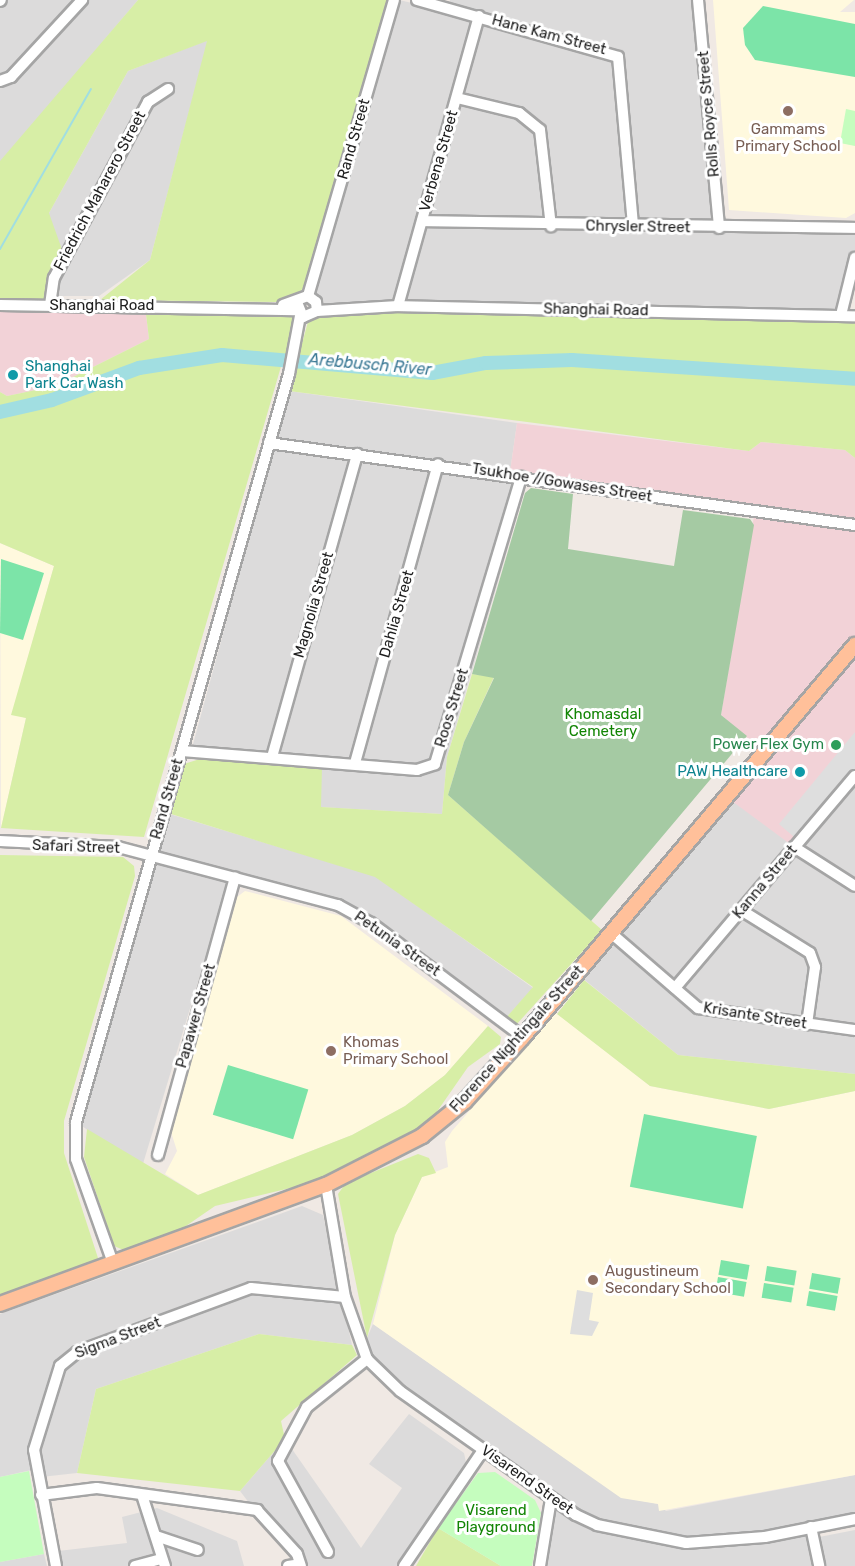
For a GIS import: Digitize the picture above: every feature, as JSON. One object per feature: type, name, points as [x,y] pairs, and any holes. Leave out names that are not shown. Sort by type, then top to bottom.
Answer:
[{"type":"main road","name":"Florence Nightingale Street","points":[[0,1304],[326,1185],[422,1136],[465,1101],[523,1037],[855,645]]},
{"type":"street","points":[[0,81],[11,77],[82,0]]},
{"type":"street","name":"Rand Street","points":[[113,1263],[76,1160],[74,1135],[151,854],[394,0]]},
{"type":"street","name":"Hane Kam Street","points":[[417,0],[618,57],[633,226]]},
{"type":"street","name":"Rolls Royce Street","points":[[698,0],[719,228]]},
{"type":"street","name":"Verbena Street","points":[[398,306],[479,16]]},
{"type":"street","name":"Friedrich Maharero Street","points":[[50,305],[54,278],[148,102],[168,88]]},
{"type":"street","points":[[457,98],[519,113],[540,130],[551,226]]},
{"type":"street","name":"Chrysler Street","points":[[422,221],[551,226],[855,228]]},
{"type":"street","points":[[842,315],[855,258]]},
{"type":"street","name":"Shanghai Road","points":[[0,305],[338,308],[398,306],[855,315]]},
{"type":"street","name":"Tsukhoe //Gowases Street","points":[[269,443],[438,464],[855,525]]},
{"type":"street","name":"Magnolia Street","points":[[272,757],[357,454]]},
{"type":"street","name":"Dahlia Street","points":[[355,764],[438,464]]},
{"type":"street","name":"Roos Street","points":[[182,751],[417,770],[435,764],[521,477]]},
{"type":"street","name":"Kanna Street","points":[[675,988],[795,847],[851,788],[855,776]]},
{"type":"street","name":"Safari Street","points":[[0,841],[118,847],[151,854]]},
{"type":"street","points":[[795,847],[855,886]]},
{"type":"street","name":"Petunia Street","points":[[151,854],[348,910],[523,1037]]},
{"type":"street","name":"Papawer Street","points":[[158,1155],[235,878]]},
{"type":"street","points":[[741,910],[810,953],[815,967],[807,1024]]},
{"type":"street","name":"Krisante Street","points":[[610,933],[704,1010],[855,1030]]},
{"type":"street","name":"Visarend Street","points":[[326,1185],[345,1297],[367,1359],[385,1380],[551,1498],[597,1525],[686,1543],[812,1527],[855,1519]]},
{"type":"street","name":"Sigma Street","points":[[56,1566],[34,1460],[37,1430],[53,1376],[77,1352],[251,1288],[345,1297]]},
{"type":"street","points":[[328,1552],[278,1461],[307,1407],[367,1359]]},
{"type":"street","points":[[404,1566],[483,1450]]},
{"type":"street","points":[[41,1495],[97,1488],[257,1510],[300,1565]]},
{"type":"street","points":[[135,1566],[164,1563],[142,1495]]},
{"type":"street","points":[[540,1566],[551,1498]]},
{"type":"street","points":[[812,1527],[819,1566]]},
{"type":"street","points":[[156,1536],[198,1550]]},
{"type":"street","points":[[288,1566],[300,1565]]},
{"type":"shaded area","points":[[0,0],[138,0],[1,162],[0,161]]},
{"type":"shaded area","points":[[399,0],[447,11],[450,0],[696,0],[719,228],[855,228],[855,258],[841,315],[338,308],[316,302],[315,278]]},
{"type":"shaded area","name":"Gammams Primary School","points":[[713,0],[854,0],[840,12],[855,12],[855,213],[846,218],[729,210]]},
{"type":"shaded area","points":[[208,40],[150,260],[99,296],[49,296],[49,213],[128,71]]},
{"type":"shaded area","points":[[0,305],[145,306],[149,339],[55,386],[7,396],[0,392]]},
{"type":"shaded area","points":[[289,391],[517,423],[510,472],[529,475],[447,757],[442,814],[320,807],[321,767],[189,759]]},
{"type":"shaded area","points":[[517,423],[749,451],[761,442],[845,450],[855,458],[855,521],[510,472]]},
{"type":"shaded area","points":[[754,516],[855,529],[855,644],[847,655],[855,662],[855,775],[794,847],[725,796],[763,751],[721,715]]},
{"type":"shaded area","points":[[0,543],[54,566],[12,714],[26,718],[1,828]]},
{"type":"shaded area","points":[[855,732],[855,770],[794,837],[779,824]]},
{"type":"shaded area","points":[[855,776],[855,1074],[678,1055],[576,973],[725,796]]},
{"type":"shaded area","points":[[163,812],[375,876],[533,988],[505,1019],[367,916],[231,873],[142,1167],[76,1122]]},
{"type":"shaded area","name":"Khomas Primary School","points":[[245,891],[341,916],[488,1026],[445,1075],[405,1106],[352,1135],[198,1195],[165,1174],[177,1151],[171,1132],[237,897]]},
{"type":"shaded area","name":"Augustineum Secondary School","points":[[555,1012],[650,1086],[769,1109],[855,1091],[855,1475],[659,1511],[658,1504],[621,1498],[373,1324],[395,1235],[422,1177],[448,1167],[445,1142],[452,1131]]},
{"type":"shaded area","points":[[302,1206],[323,1215],[352,1345],[259,1334],[96,1389],[77,1473],[41,1477],[36,1469],[0,1477],[0,1314]]},
{"type":"shaded area","points":[[577,1290],[593,1293],[589,1320],[599,1322],[592,1336],[570,1334]]},
{"type":"shaded area","points":[[373,1324],[621,1497],[659,1504],[666,1511],[855,1475],[855,1512],[791,1531],[814,1538],[855,1530],[855,1566],[540,1566],[551,1498],[376,1369],[367,1338]]},
{"type":"shaded area","points":[[409,1414],[464,1453],[468,1472],[404,1566],[297,1566],[240,1491],[285,1439],[361,1548],[402,1488],[369,1464]]},
{"type":"shaded area","points":[[157,1508],[237,1541],[244,1566],[61,1566],[58,1551],[127,1543],[122,1517]]},
{"type":"shaded area","points":[[44,1554],[47,1566],[0,1566],[0,1562]]},
{"type":"green space","points":[[138,0],[388,0],[310,276],[301,291],[276,302],[100,300],[150,260],[207,41],[128,71],[49,213],[65,258],[50,305],[0,305],[0,161]]},
{"type":"green space","points":[[763,6],[855,24],[855,77],[755,60],[745,45],[743,28]]},
{"type":"green space","points":[[846,109],[855,111],[855,146],[840,143]]},
{"type":"green space","points":[[145,306],[296,310],[292,358],[222,355],[194,360],[282,363],[144,837],[1,828],[26,718],[11,715],[54,566],[0,543],[0,392],[7,396],[55,386],[149,339]]},
{"type":"green space","points":[[338,308],[855,316],[855,458],[845,450],[761,442],[749,451],[289,391],[309,318]]},
{"type":"green space","name":"Khomasdal Cemetery","points":[[531,488],[573,494],[568,549],[674,566],[683,510],[750,519],[754,525],[721,715],[747,736],[591,921],[448,795],[464,742],[494,678],[472,674],[525,493]]},
{"type":"green space","points":[[1,559],[44,573],[23,640],[0,633]]},
{"type":"green space","points":[[472,674],[494,677],[464,742],[448,795],[602,930],[516,1025],[505,1019],[533,987],[375,877],[171,814],[184,764],[203,758],[322,767],[321,807],[442,814],[447,757]]},
{"type":"green space","points":[[0,855],[123,857],[134,866],[135,876],[64,1121],[64,1153],[98,1258],[88,1266],[0,1296]]},
{"type":"green space","points":[[584,980],[678,1055],[855,1074],[855,1091],[769,1109],[650,1086],[557,1014]]},
{"type":"green space","points":[[488,1026],[501,1037],[500,1044],[468,1067],[436,1113],[412,1134],[311,1183],[215,1206],[170,1237],[126,1251],[114,1246],[84,1157],[87,1129],[198,1195],[352,1135],[405,1106],[445,1075]]},
{"type":"green space","points":[[228,1065],[308,1090],[293,1139],[213,1115]]},
{"type":"green space","points":[[644,1114],[757,1136],[743,1209],[630,1187]]},
{"type":"green space","points":[[418,1154],[429,1158],[436,1173],[422,1177],[395,1235],[367,1338],[338,1194],[346,1183]]},
{"type":"green space","points":[[721,1260],[750,1265],[747,1280],[718,1275]]},
{"type":"green space","points":[[767,1266],[797,1271],[794,1286],[765,1281]]},
{"type":"green space","points":[[812,1273],[841,1278],[838,1294],[809,1289]]},
{"type":"green space","points":[[718,1277],[747,1282],[744,1297],[715,1292]]},
{"type":"green space","points":[[764,1283],[794,1288],[791,1303],[762,1298]]},
{"type":"green space","points":[[809,1291],[838,1296],[835,1311],[806,1306]]},
{"type":"green space","points":[[259,1334],[352,1345],[357,1355],[281,1421],[285,1439],[240,1491],[77,1473],[96,1389]]},
{"type":"green space","points":[[29,1471],[44,1554],[0,1562],[0,1477]]},
{"type":"green space","name":"Visarend Playground","points":[[495,1472],[535,1500],[541,1513],[532,1566],[501,1566],[438,1528],[478,1473]]},
{"type":"green space","points":[[438,1528],[501,1566],[416,1566]]},
{"type":"waterway","points":[[0,249],[91,89]]},
{"type":"waterway","name":"Arebbusch River","points":[[0,412],[52,400],[139,368],[222,355],[432,373],[486,363],[572,360],[855,379]]},
{"type":"place","name":"Gammams Primary School","points":[[788,111]]},
{"type":"place","name":"Shanghai Park Car Wash","points":[[13,375]]},
{"type":"place","name":"Power Flex Gym","points":[[836,745]]},
{"type":"place","name":"PAW Healthcare","points":[[800,772]]},
{"type":"place","name":"Khomas Primary School","points":[[331,1051]]},
{"type":"place","name":"Augustineum Secondary School","points":[[593,1280]]}]
